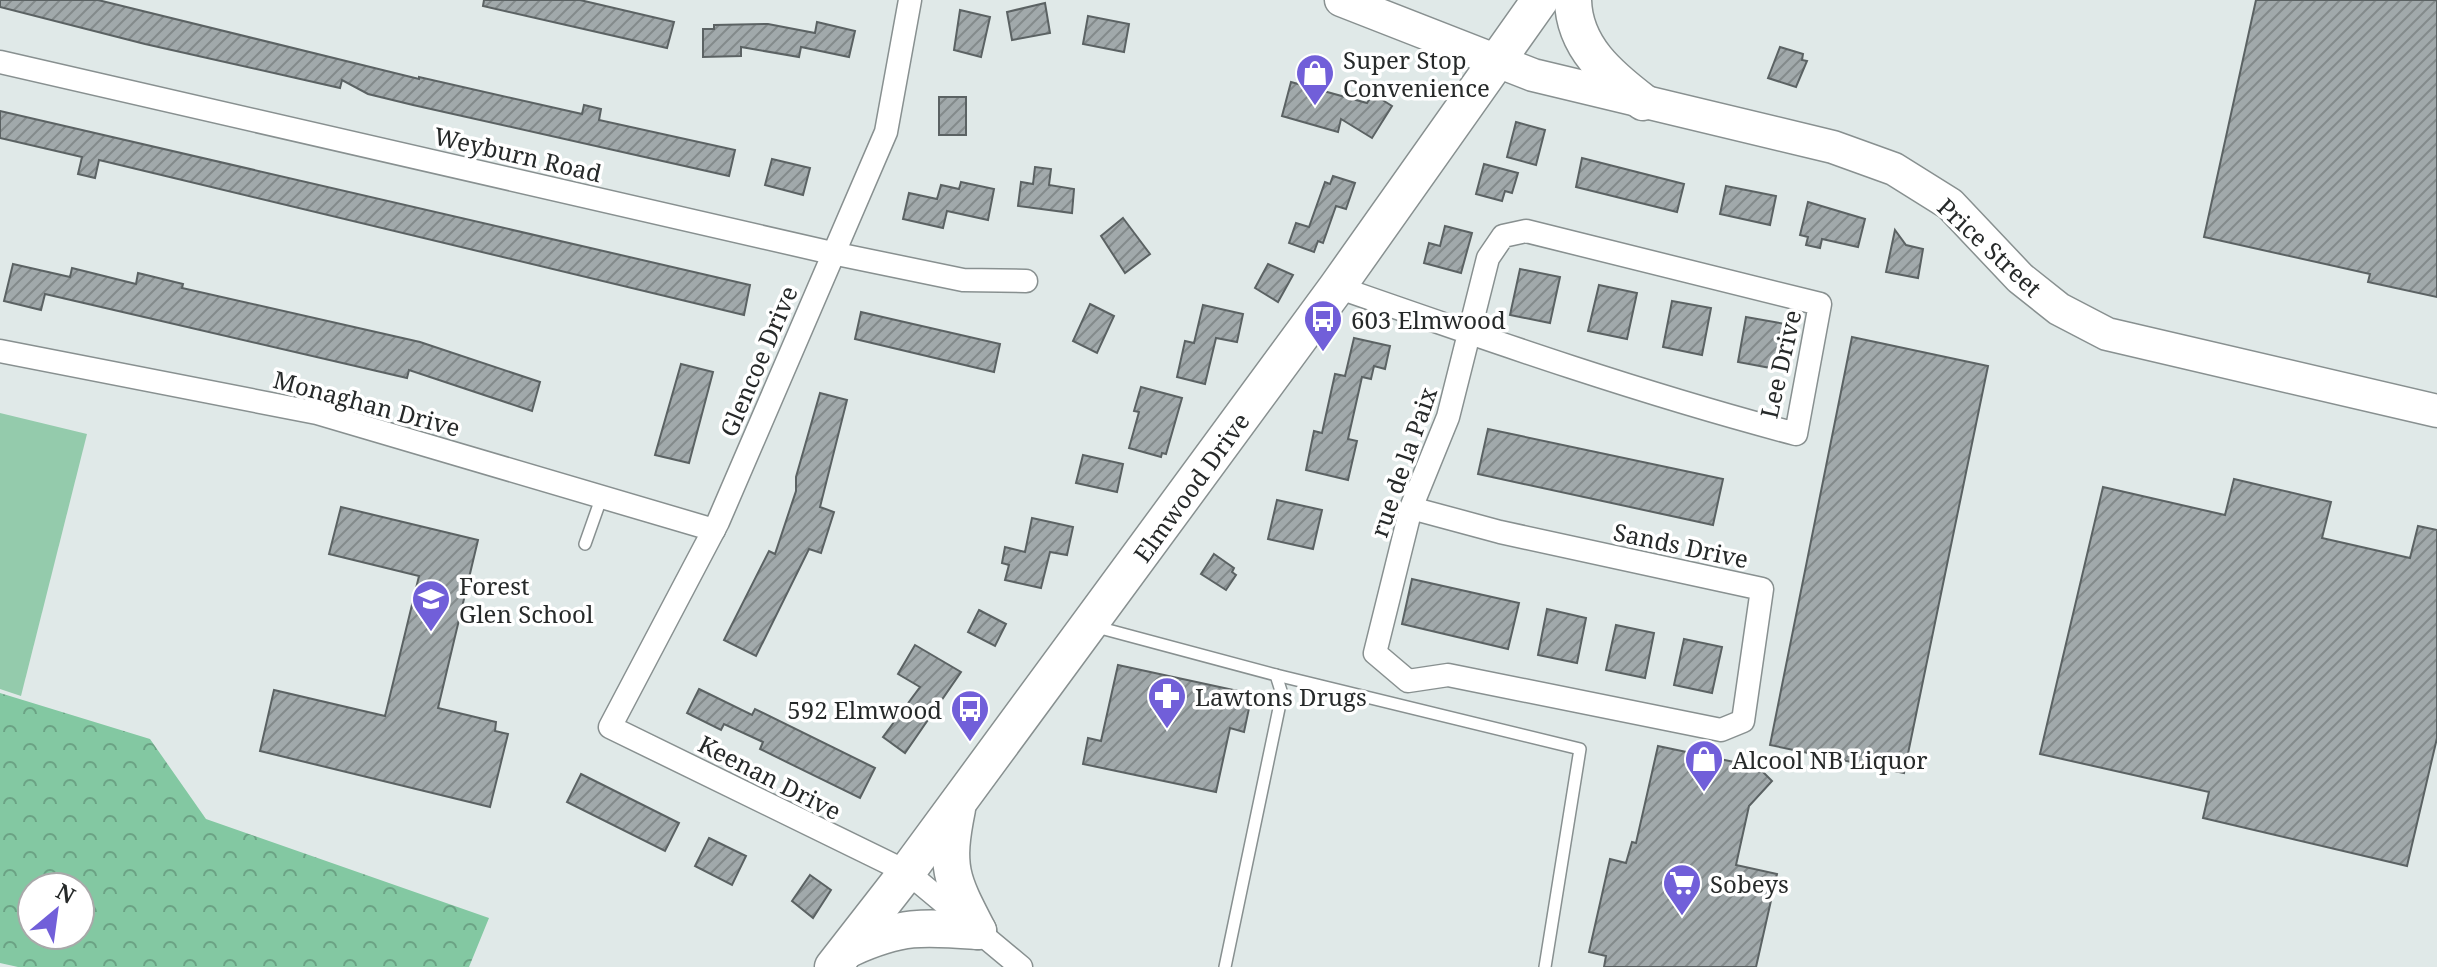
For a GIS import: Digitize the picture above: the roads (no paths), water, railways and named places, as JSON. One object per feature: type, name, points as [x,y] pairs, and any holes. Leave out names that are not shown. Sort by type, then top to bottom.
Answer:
[{"type":"main road","name":"Elmwood Drive","points":[[839,959],[907,872],[1337,287],[1500,61],[1540,0]]},
{"type":"main road","points":[[1573,0],[1584,44],[1605,73],[1643,102]]},
{"type":"main road","points":[[958,803],[949,859],[953,883],[978,931]]},
{"type":"main road","points":[[839,959],[889,931],[914,927],[978,931]]},
{"type":"street","name":"Glencoe Drive","points":[[610,727],[714,530],[886,132],[910,0]]},
{"type":"street","name":"Price Street","points":[[1341,0],[1533,75],[1833,147],[1894,169],[1950,204],[2029,286],[2059,309],[2107,334],[2437,411]]},
{"type":"street","name":"Weyburn Road","points":[[0,62],[832,253],[963,280],[1026,281]]},
{"type":"street","name":"Lee Drive","points":[[1526,231],[1820,304],[1796,434],[1682,404],[1469,333],[1488,258],[1503,236],[1526,231]]},
{"type":"street","points":[[1337,287],[1469,333]]},
{"type":"street","name":"rue de la Paix","points":[[1375,653],[1411,508],[1448,417],[1469,333]]},
{"type":"street","name":"Monaghan Drive","points":[[0,351],[317,413],[714,530]]},
{"type":"street","name":"Sands Drive","points":[[1375,653],[1408,681],[1448,675],[1721,730],[1743,721],[1762,589],[1500,532],[1411,508]]},
{"type":"street","name":"Keenan Drive","points":[[610,727],[907,872],[1021,967]]},
{"type":"lane","points":[[585,544],[602,496]]},
{"type":"lane","points":[[1089,625],[1276,675],[1580,749],[1545,967]]},
{"type":"lane","points":[[1225,967],[1282,694],[1276,675]]},
{"type":"place","name":"Super Stop Convenience","points":[[1315,107]]},
{"type":"place","name":"603 Elmwood","points":[[1323,353]]},
{"type":"place","name":"Forest Glen School","points":[[431,633]]},
{"type":"place","name":"Lawtons Drugs","points":[[1167,730]]},
{"type":"place","name":"592 Elmwood","points":[[970,743]]},
{"type":"place","name":"Alcool NB Liquor","points":[[1704,793]]},
{"type":"place","name":"Sobeys","points":[[1682,917]]}]
